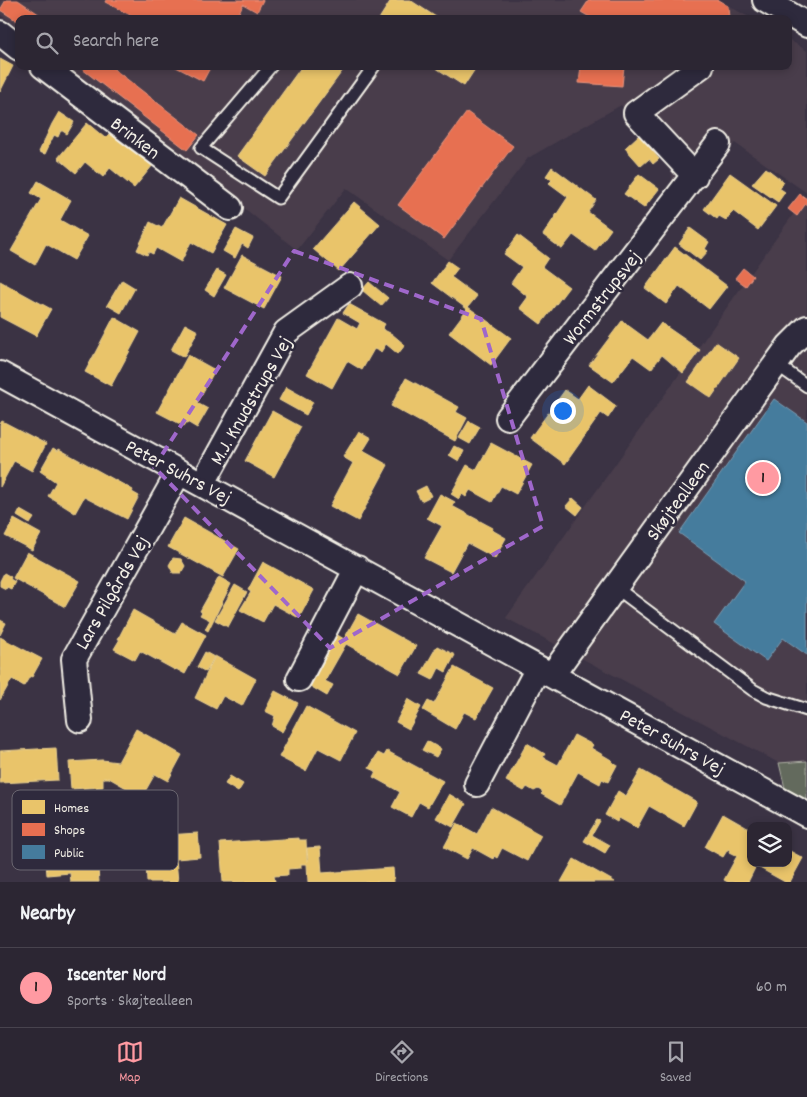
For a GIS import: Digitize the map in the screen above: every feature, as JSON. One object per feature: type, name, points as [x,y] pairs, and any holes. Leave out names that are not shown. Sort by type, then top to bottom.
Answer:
[{"type":"street","points":[[768,8],[783,15]]},
{"type":"street","points":[[792,19],[807,26]]},
{"type":"street","points":[[0,33],[15,45]]},
{"type":"street","name":"Brinken","points":[[48,70],[230,208]]},
{"type":"street","points":[[695,70],[636,113],[695,176]]},
{"type":"street","name":"Wormstrupsvej","points":[[508,418],[718,144]]},
{"type":"street","name":"M.J. Knudstrups Vej","points":[[203,484],[286,332],[350,286]]},
{"type":"street","name":"Skøjtealleen","points":[[545,671],[615,586],[789,346],[807,328]]},
{"type":"street","name":"Peter Suhrs Vej","points":[[0,374],[807,815]]},
{"type":"street","name":"Lars Pilgårds Vej","points":[[80,720],[74,659],[180,472]]},
{"type":"street","points":[[299,679],[357,568]]},
{"type":"street","points":[[477,784],[545,671]]},
{"type":"lane","points":[[268,70],[201,148],[278,198],[371,70]]},
{"type":"lane","points":[[776,364],[807,386]]},
{"type":"lane","points":[[615,586],[753,690],[766,697],[807,710]]},
{"type":"highlighted area","points":[[294,251],[481,319],[543,526],[330,648],[154,467]]},
{"type":"shaded area","points":[[0,0],[718,0],[745,15],[15,15],[15,26],[0,14]]},
{"type":"shaded area","points":[[792,42],[807,51],[807,193],[735,143],[691,198],[672,184],[671,167],[621,105],[528,158],[448,260],[346,188],[297,250],[70,70],[792,70]]},
{"type":"shaded area","points":[[807,195],[807,761],[779,763],[506,618]]},
{"type":"green space","points":[[807,761],[807,802],[785,788],[779,763]]},
{"type":"building: Homes","points":[[391,0],[410,0],[433,15],[382,15]]},
{"type":"building: Homes","points":[[0,59],[13,66],[0,92]]},
{"type":"building: Homes","points":[[299,70],[343,70],[265,176],[237,156]]},
{"type":"building: Homes","points":[[439,70],[474,70],[464,86]]},
{"type":"building: Homes","points":[[59,112],[74,122],[67,134],[61,130],[58,137],[54,135],[45,154],[39,152],[52,124]]},
{"type":"building: Homes","points":[[87,123],[105,138],[112,131],[153,165],[134,188],[110,168],[103,177],[85,162],[76,173],[58,158]]},
{"type":"building: Homes","points":[[639,135],[659,159],[653,164],[649,159],[641,166],[625,148]]},
{"type":"building: Homes","points":[[552,167],[596,200],[588,212],[611,229],[595,251],[573,235],[562,249],[543,235],[568,197],[549,183],[552,180],[546,176]]},
{"type":"building: Homes","points":[[766,168],[784,182],[779,188],[785,192],[778,202],[752,184]]},
{"type":"building: Homes","points":[[730,173],[776,206],[758,230],[733,211],[726,220],[719,216],[717,219],[704,209]]},
{"type":"building: Homes","points":[[639,174],[659,189],[644,208],[624,194]]},
{"type":"building: Homes","points":[[38,181],[71,200],[60,220],[88,236],[74,260],[46,244],[35,265],[11,251],[41,199],[31,193]]},
{"type":"building: Homes","points":[[179,198],[227,225],[211,253],[191,242],[181,262],[156,248],[153,254],[149,252],[147,255],[137,250],[150,222],[162,228]]},
{"type":"building: Homes","points":[[354,202],[380,224],[339,271],[313,249]]},
{"type":"building: Homes","points":[[690,228],[709,242],[705,249],[708,251],[700,260],[679,244]]},
{"type":"building: Homes","points":[[236,229],[253,238],[248,248],[242,244],[235,258],[223,251]]},
{"type":"building: Homes","points":[[518,235],[548,258],[542,267],[569,287],[541,324],[520,308],[528,297],[511,283],[522,267],[504,254]]},
{"type":"building: Homes","points":[[675,247],[727,286],[709,309],[679,286],[666,304],[645,288]]},
{"type":"building: Homes","points":[[242,255],[282,276],[264,309],[224,288]]},
{"type":"building: Homes","points":[[448,261],[458,268],[451,277],[477,296],[468,307],[511,338],[491,365],[449,333],[467,309],[432,283]]},
{"type":"building: Homes","points":[[217,270],[226,275],[214,296],[205,290]]},
{"type":"building: Homes","points":[[122,280],[135,288],[121,313],[107,305]]},
{"type":"building: Homes","points":[[0,281],[51,309],[36,336],[0,317]]},
{"type":"building: Homes","points":[[369,282],[388,298],[381,306],[362,290]]},
{"type":"building: Homes","points":[[349,304],[385,324],[382,329],[392,334],[405,345],[398,354],[386,344],[381,352],[374,349],[362,370],[347,361],[332,388],[307,374],[338,318],[357,329],[360,323],[343,313]]},
{"type":"building: Homes","points":[[114,317],[140,332],[111,386],[85,372]]},
{"type":"building: Homes","points":[[622,321],[648,340],[661,323],[700,350],[683,373],[662,355],[651,369],[633,356],[613,382],[589,365]]},
{"type":"building: Homes","points":[[185,324],[198,331],[184,357],[171,350]]},
{"type":"building: Homes","points":[[716,342],[739,358],[711,398],[688,382]]},
{"type":"building: Homes","points":[[188,355],[215,370],[197,403],[208,409],[197,428],[187,422],[184,426],[157,412]]},
{"type":"building: Homes","points":[[406,378],[459,407],[456,412],[467,418],[455,441],[391,406]]},
{"type":"building: Homes","points":[[588,385],[616,406],[608,418],[601,413],[565,464],[530,438],[565,390],[578,399]]},
{"type":"building: Homes","points":[[286,387],[313,402],[306,415],[279,400]]},
{"type":"building: Homes","points":[[272,411],[301,427],[274,477],[245,461]]},
{"type":"building: Homes","points":[[2,421],[46,444],[32,471],[14,461],[0,487],[0,424]]},
{"type":"building: Homes","points":[[469,421],[480,427],[470,444],[459,438]]},
{"type":"building: Homes","points":[[359,431],[371,438],[363,451],[388,465],[358,521],[330,506],[353,463],[343,457]]},
{"type":"building: Homes","points":[[491,443],[532,465],[516,494],[501,486],[492,502],[470,490],[466,497],[462,494],[459,499],[451,494],[467,465],[476,470]]},
{"type":"building: Homes","points":[[454,446],[464,451],[459,461],[449,455]]},
{"type":"building: Homes","points":[[53,448],[58,451],[59,449],[133,490],[132,492],[139,496],[127,519],[84,497],[75,513],[48,496],[56,482],[40,471]]},
{"type":"building: Homes","points":[[426,486],[431,496],[421,501],[416,491]]},
{"type":"building: Homes","points":[[440,494],[455,502],[452,506],[493,528],[492,530],[506,538],[495,558],[467,543],[451,572],[424,558],[442,526],[427,518]]},
{"type":"building: Homes","points":[[573,498],[583,507],[577,515],[566,506]]},
{"type":"building: Homes","points":[[20,510],[34,518],[30,524],[17,516]]},
{"type":"building: Homes","points":[[184,518],[239,549],[223,577],[168,547]]},
{"type":"building: Homes","points":[[14,519],[41,534],[32,550],[5,536]]},
{"type":"building: Homes","points":[[27,552],[80,581],[65,607],[13,578]]},
{"type":"building: Homes","points":[[173,558],[181,559],[185,566],[181,573],[173,573],[169,565]]},
{"type":"building: Homes","points":[[263,562],[314,590],[299,618],[273,604],[263,622],[240,610],[251,592],[248,590]]},
{"type":"building: Homes","points":[[4,573],[15,582],[11,589],[0,586]]},
{"type":"building: Homes","points":[[219,577],[231,584],[208,631],[205,629],[210,620],[200,615],[202,612],[200,611]]},
{"type":"building: Homes","points":[[235,585],[247,592],[228,627],[215,620]]},
{"type":"building: Homes","points":[[133,610],[175,634],[182,622],[206,635],[185,674],[140,651],[135,660],[114,649]]},
{"type":"building: Homes","points":[[358,614],[416,646],[400,674],[346,644],[325,681],[333,685],[327,696],[310,686],[324,660],[321,658],[334,633],[344,639]]},
{"type":"building: Homes","points":[[0,620],[6,623],[0,635]]},
{"type":"building: Homes","points":[[0,637],[42,659],[32,677],[30,676],[24,686],[12,679],[0,700]]},
{"type":"building: Homes","points":[[437,646],[455,655],[446,672],[439,668],[433,680],[421,674]]},
{"type":"building: Homes","points":[[205,652],[214,657],[206,672],[197,667]]},
{"type":"building: Homes","points":[[215,656],[256,679],[242,706],[223,696],[216,709],[195,698]]},
{"type":"building: Homes","points":[[454,667],[493,688],[476,718],[464,712],[455,729],[423,710],[428,701],[434,704]]},
{"type":"building: Homes","points":[[275,691],[298,703],[282,732],[272,726],[275,716],[265,711]]},
{"type":"building: Homes","points":[[408,699],[421,707],[409,729],[396,722]]},
{"type":"building: Homes","points":[[306,706],[355,733],[341,760],[318,748],[306,771],[279,757]]},
{"type":"building: Homes","points":[[136,729],[182,755],[168,781],[155,774],[146,790],[130,790],[109,778],[103,778],[103,787],[71,789],[69,762],[102,760],[118,762]]},
{"type":"building: Homes","points":[[574,735],[593,745],[591,748],[617,765],[608,782],[602,779],[600,784],[578,772],[560,805],[541,794],[543,792],[538,789],[534,791],[527,787],[524,791],[506,781],[527,743],[545,754],[543,757],[558,765]]},
{"type":"building: Homes","points":[[427,741],[441,749],[436,757],[422,750]]},
{"type":"building: Homes","points":[[56,748],[58,780],[0,783],[0,751]]},
{"type":"building: Homes","points":[[387,751],[443,781],[428,807],[419,802],[411,817],[392,807],[400,792],[373,777],[376,771],[369,768],[378,753],[384,756]]},
{"type":"building: Homes","points":[[641,770],[697,802],[684,826],[649,806],[637,828],[619,818],[617,822],[605,815],[618,791],[626,796]]},
{"type":"building: Homes","points":[[230,776],[243,784],[238,792],[225,784]]},
{"type":"building: Homes","points":[[449,794],[466,804],[453,827],[436,818]]},
{"type":"building: Homes","points":[[491,807],[541,835],[527,861],[502,848],[497,858],[494,856],[493,859],[473,848],[467,859],[444,847],[457,823],[477,834]]},
{"type":"building: Homes","points":[[723,814],[747,828],[747,867],[756,867],[748,882],[728,882],[724,880],[737,856],[729,852],[730,850],[728,849],[723,857],[705,847]]},
{"type":"building: Homes","points":[[597,820],[600,821],[592,835],[610,845],[605,853],[584,841]]},
{"type":"building: Homes","points":[[198,833],[200,857],[178,859],[178,834]]},
{"type":"building: Homes","points":[[299,838],[299,840],[306,840],[307,861],[307,848],[320,847],[322,873],[393,868],[394,882],[308,882],[307,864],[301,864],[301,868],[288,869],[288,875],[274,876],[275,882],[223,882],[220,843]]},
{"type":"building: Homes","points":[[792,852],[803,858],[790,882],[785,882],[758,867],[792,867]]},
{"type":"building: Homes","points":[[574,859],[615,882],[561,882]]},
{"type":"building: Homes","points":[[47,870],[98,870],[99,882],[71,882],[70,873],[47,875]]},
{"type":"building: Homes","points":[[146,870],[177,870],[178,882],[147,882]]},
{"type":"building: Shops","points":[[6,0],[18,0],[40,15],[15,15],[15,19],[0,10]]},
{"type":"building: Shops","points":[[106,0],[263,0],[257,12],[243,4],[238,15],[130,15],[105,2]]},
{"type":"building: Shops","points":[[589,0],[718,0],[728,6],[729,15],[586,15],[581,12]]},
{"type":"building: Shops","points":[[83,70],[115,70],[199,135],[187,150]]},
{"type":"building: Shops","points":[[182,70],[209,70],[203,81]]},
{"type":"building: Shops","points":[[581,70],[624,70],[622,86],[579,83]]},
{"type":"building: Shops","points":[[467,112],[513,146],[444,239],[398,205]]},
{"type":"building: Shops","points":[[800,194],[807,199],[807,202],[797,216],[788,209]]},
{"type":"building: Shops","points":[[743,268],[753,276],[746,286],[735,278]]},
{"type":"building: Public","points":[[774,399],[807,422],[807,655],[783,638],[766,661],[714,624],[745,581],[679,533]]},
{"type":"place","name":"Iscenter Nord","points":[[763,478]]}]
